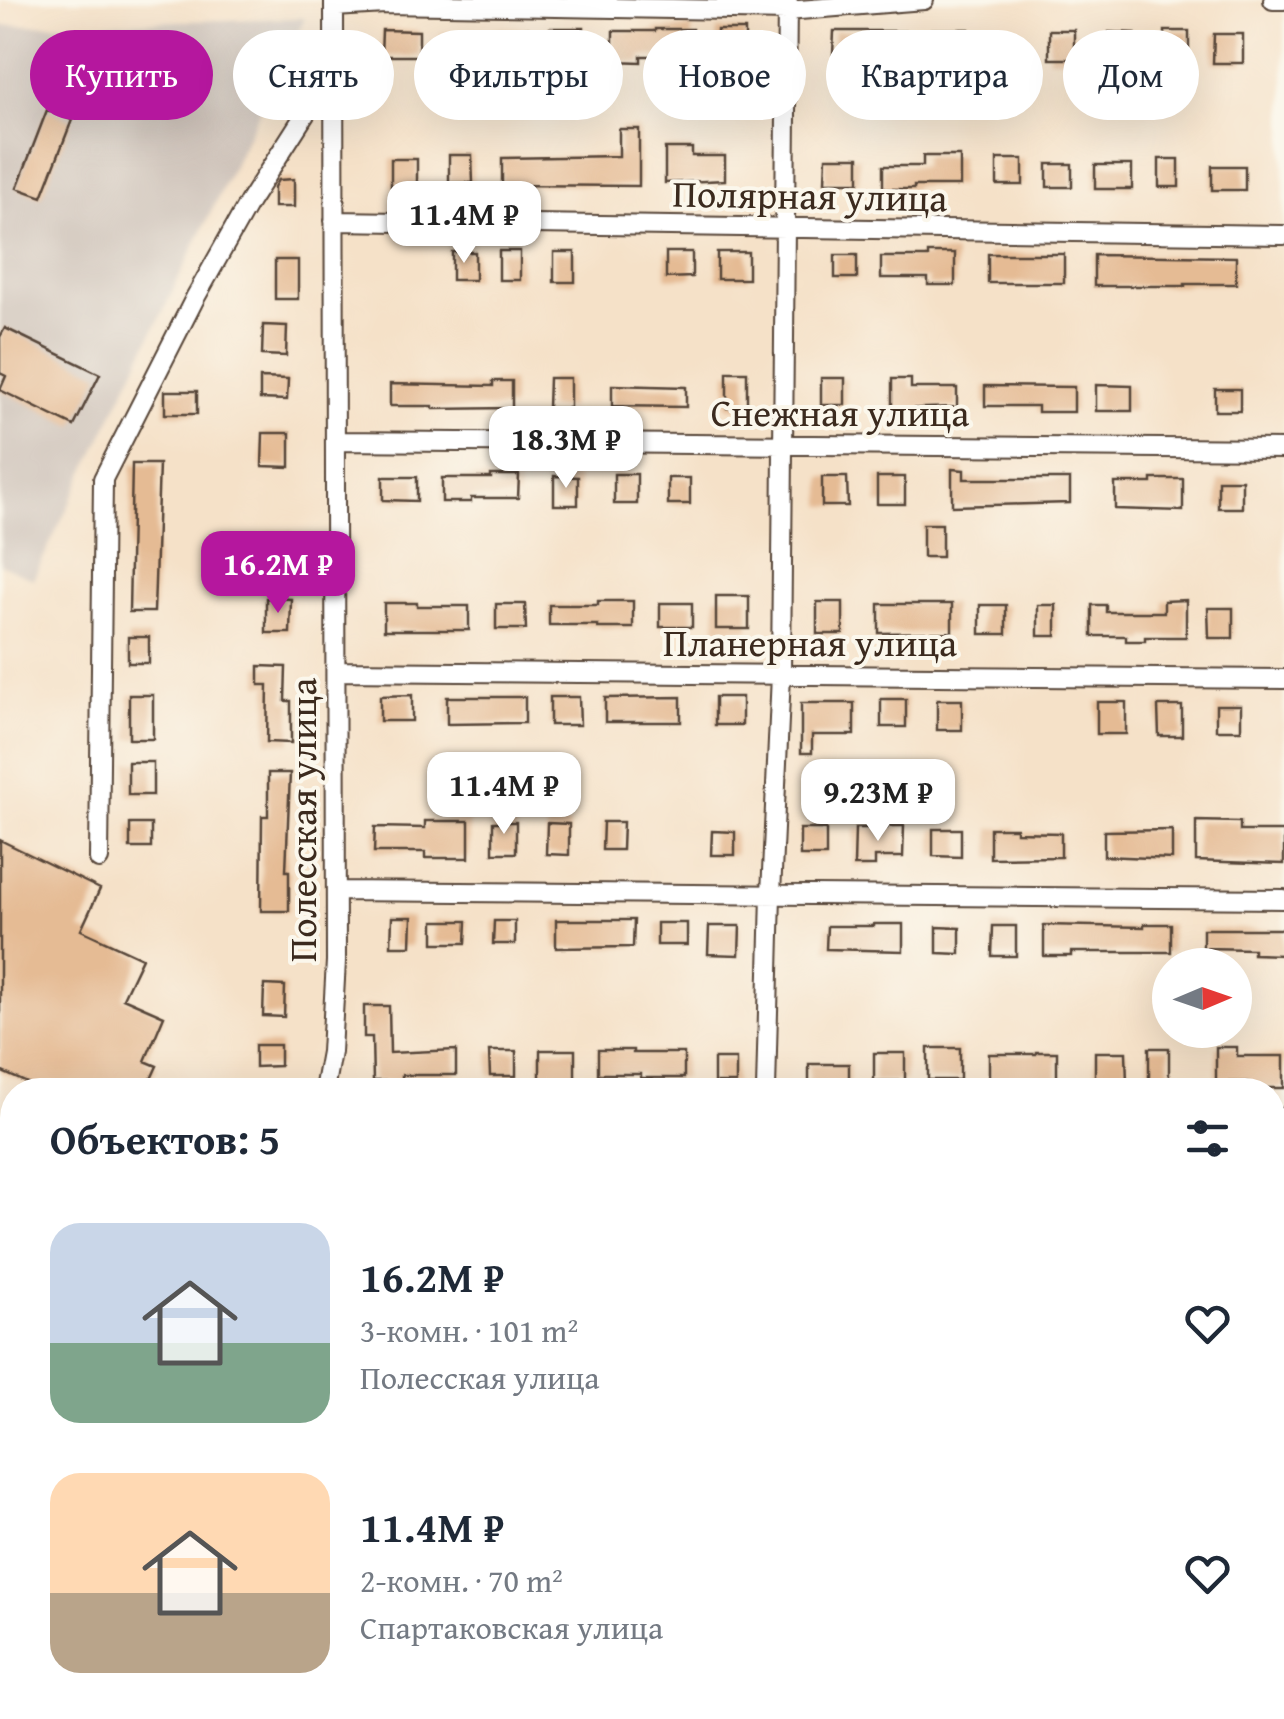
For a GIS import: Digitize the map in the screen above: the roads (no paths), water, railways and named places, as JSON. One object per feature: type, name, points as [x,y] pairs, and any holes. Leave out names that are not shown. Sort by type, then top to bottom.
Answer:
[{"type":"street","points":[[334,3],[787,5],[924,0]]},
{"type":"street","points":[[1273,0],[1284,0]]},
{"type":"street","name":"Полесская улица","points":[[334,3],[334,30]]},
{"type":"street","points":[[766,1078],[781,675],[787,5]]},
{"type":"street","points":[[100,859],[103,479],[195,298],[301,120]]},
{"type":"street","name":"Полесская улица","points":[[326,1078],[335,979],[336,891],[334,120]]},
{"type":"street","name":"Полярная улица","points":[[334,221],[1284,235]]},
{"type":"street","name":"Снежная улица","points":[[335,442],[1284,449]]},
{"type":"street","name":"Планерная улица","points":[[336,672],[1284,680]]},
{"type":"street","points":[[336,891],[1284,899]]}]
